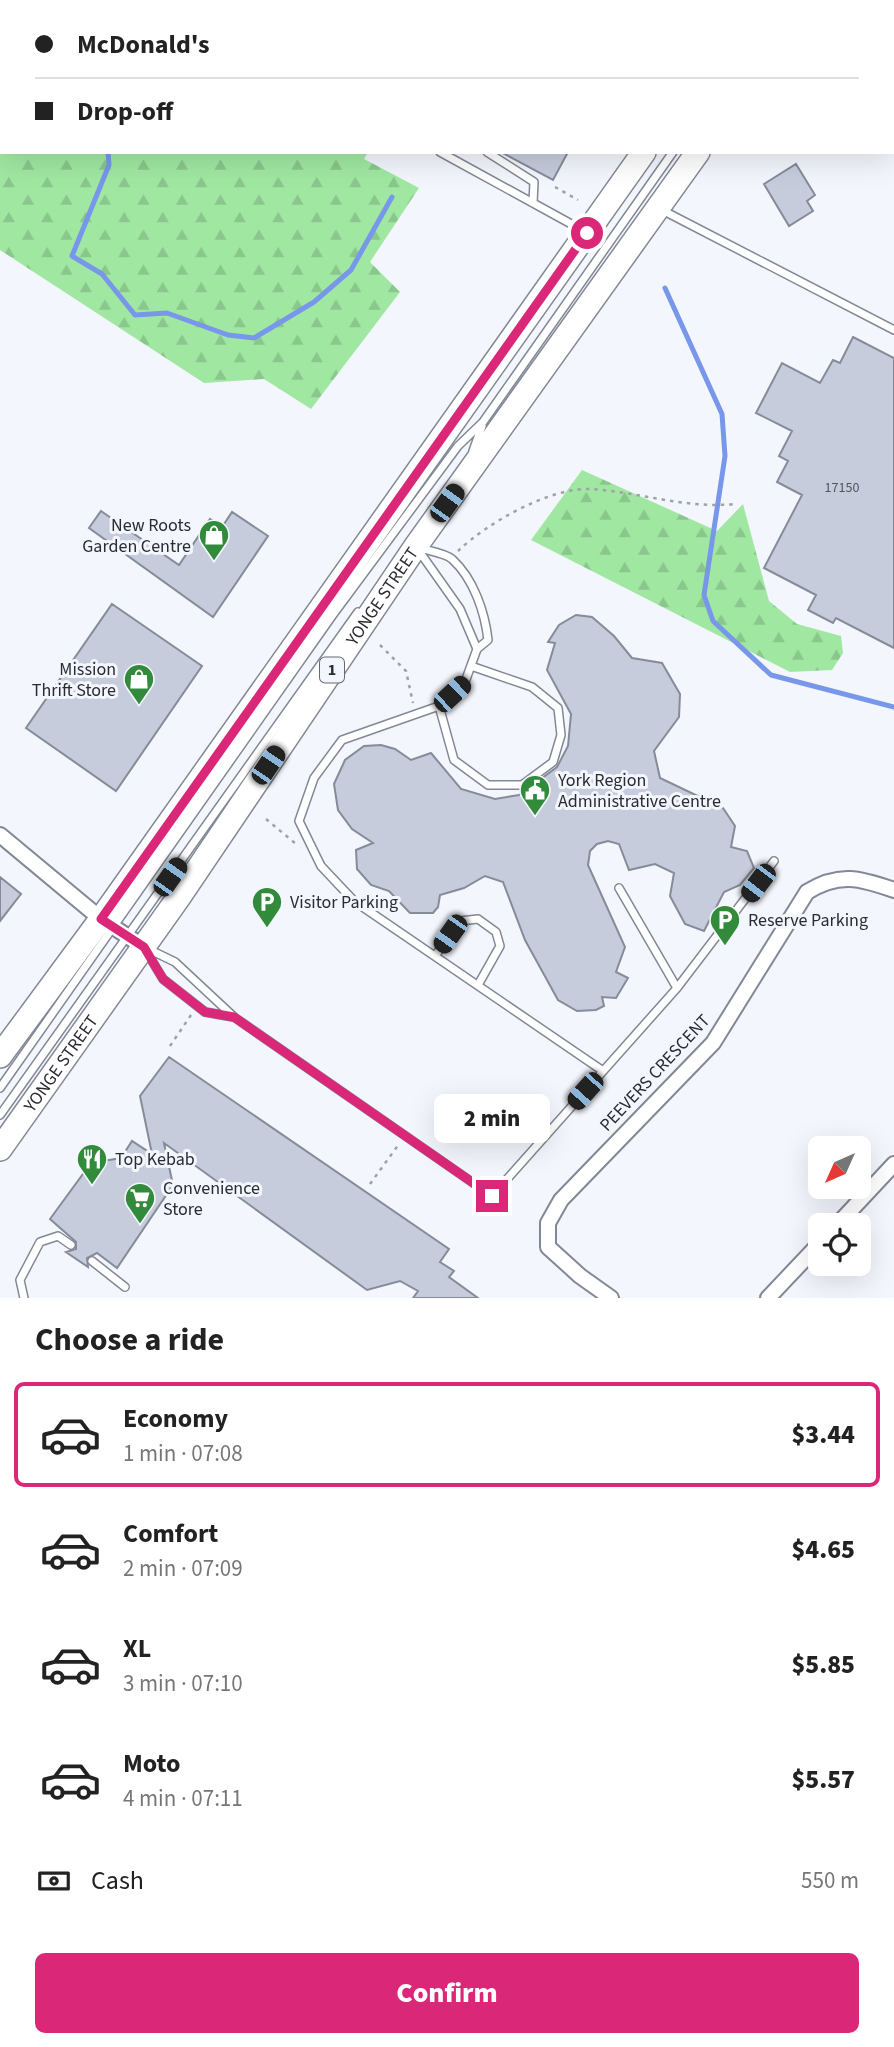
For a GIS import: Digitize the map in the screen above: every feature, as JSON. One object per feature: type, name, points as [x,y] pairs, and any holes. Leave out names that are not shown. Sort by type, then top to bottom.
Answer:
[{"type":"main road","points":[[0,1056],[107,924],[643,154]]},
{"type":"main road","name":"YONGE STREET","points":[[0,1149],[135,942],[697,154]]},
{"type":"street","points":[[0,835],[107,924],[135,942]]},
{"type":"street","name":"PEEVERS CRESCENT","points":[[611,1298],[580,1276],[548,1247],[548,1223],[561,1200],[713,1043],[807,892],[826,880],[842,879],[873,883],[894,890]]},
{"type":"street","points":[[848,1213],[894,1164]]},
{"type":"street","points":[[768,1298],[808,1256]]},
{"type":"lane","points":[[444,154],[587,233]]},
{"type":"lane","points":[[490,154],[534,182],[533,203]]},
{"type":"lane","points":[[0,1088],[107,924],[458,446],[483,422],[672,154]]},
{"type":"lane","points":[[659,208],[894,330]]},
{"type":"lane","points":[[384,576],[472,453],[483,422]]},
{"type":"lane","points":[[416,546],[451,558],[485,611],[488,640],[477,649],[465,682],[439,706],[415,717],[342,740],[314,778],[299,821],[321,866],[354,901],[603,1071]]},
{"type":"lane","points":[[416,546],[460,609],[477,649]]},
{"type":"lane","points":[[0,1115],[135,942],[368,598]]},
{"type":"lane","points":[[439,706],[454,760],[488,785],[522,785],[553,762],[561,735],[558,708],[532,687],[471,666]]},
{"type":"lane","points":[[135,942],[175,962],[234,1017],[492,1196],[677,988],[774,862]]},
{"type":"lane","points":[[619,888],[677,988]]},
{"type":"lane","points":[[435,956],[460,921],[478,919],[496,932],[500,946],[478,985]]},
{"type":"lane","points":[[135,942],[163,979],[205,1012],[234,1017]]},
{"type":"lane","points":[[24,1298],[20,1280],[40,1242],[58,1236],[71,1245]]},
{"type":"lane","points":[[92,1261],[125,1287]]},
{"type":"path","points":[[555,187],[578,200]]},
{"type":"path","points":[[451,558],[469,540],[530,502],[588,489],[711,507],[734,504]]},
{"type":"path","points":[[380,645],[406,671],[415,717]]},
{"type":"path","points":[[266,819],[321,866]]},
{"type":"path","points":[[170,1046],[193,1014],[205,1012]]},
{"type":"path","points":[[370,1184],[405,1136]]},
{"type":"green space","points":[[0,154],[367,154],[364,159],[419,188],[370,262],[400,292],[311,409],[264,379],[204,383],[0,250]]},
{"type":"green space","points":[[582,470],[717,531],[743,504],[769,601],[797,624],[841,636],[843,653],[832,670],[790,672],[531,540]]},
{"type":"building","points":[[505,154],[567,154],[553,180]]},
{"type":"building","points":[[796,164],[815,195],[807,201],[813,211],[789,226],[764,184]]},
{"type":"building","points":[[853,337],[894,358],[894,648],[836,618],[833,623],[808,610],[816,595],[764,568],[802,495],[777,482],[788,461],[779,456],[792,431],[756,413],[782,363],[820,383],[833,360],[840,363]]},
{"type":"building","points":[[101,511],[179,565],[210,519],[222,527],[232,512],[268,536],[213,617],[89,528]]},
{"type":"building","points":[[112,604],[202,666],[116,791],[26,728]]},
{"type":"building","name":"York Region Administrative Centre","points":[[576,615],[592,617],[614,636],[632,658],[662,663],[680,694],[679,717],[654,751],[660,778],[723,808],[735,826],[731,847],[747,851],[754,868],[740,885],[724,892],[704,931],[685,924],[670,896],[674,873],[655,864],[629,870],[619,844],[608,841],[597,844],[590,851],[588,865],[625,947],[616,972],[628,978],[616,998],[602,997],[604,1006],[596,1010],[577,1011],[558,1000],[525,940],[503,882],[485,876],[464,888],[440,895],[438,907],[433,913],[410,913],[389,891],[371,885],[357,869],[356,850],[373,843],[352,829],[338,810],[334,784],[345,760],[364,746],[381,745],[395,749],[411,760],[431,753],[461,789],[495,799],[519,795],[557,767],[568,746],[571,714],[547,670],[555,643],[548,642],[559,625]]},
{"type":"building","points":[[0,877],[21,894],[0,921]]},
{"type":"building","points":[[169,1057],[449,1249],[440,1262],[454,1271],[449,1277],[478,1298],[413,1298],[418,1291],[400,1281],[367,1290],[164,1143],[173,1185],[117,1268],[97,1253],[87,1258],[88,1267],[66,1252],[76,1249],[76,1242],[50,1219],[91,1163],[121,1158],[132,1141],[152,1154],[140,1096]]},
{"type":"waterway","points":[[108,154],[109,165],[72,256],[102,274],[135,315],[167,313],[228,335],[254,338],[314,302],[351,270],[392,197]]},
{"type":"waterway","points":[[665,288],[722,414],[725,456],[704,595],[713,621],[771,675],[894,707]]},
{"type":"place","name":"New Roots Garden Centre","points":[[214,562]]},
{"type":"place","name":"Mission Thrift Store","points":[[139,706]]},
{"type":"place","name":"York Region Administrative Centre","points":[[535,817]]},
{"type":"place","name":"Visitor Parking","points":[[267,929]]},
{"type":"place","name":"Reserve Parking","points":[[725,947]]},
{"type":"place","name":"Top Kebab","points":[[92,1186]]},
{"type":"place","name":"Convenience Store","points":[[140,1225]]},
{"type":"route","points":[[492,1196],[234,1017],[205,1012],[163,979],[144,947],[101,919],[587,233]]}]
